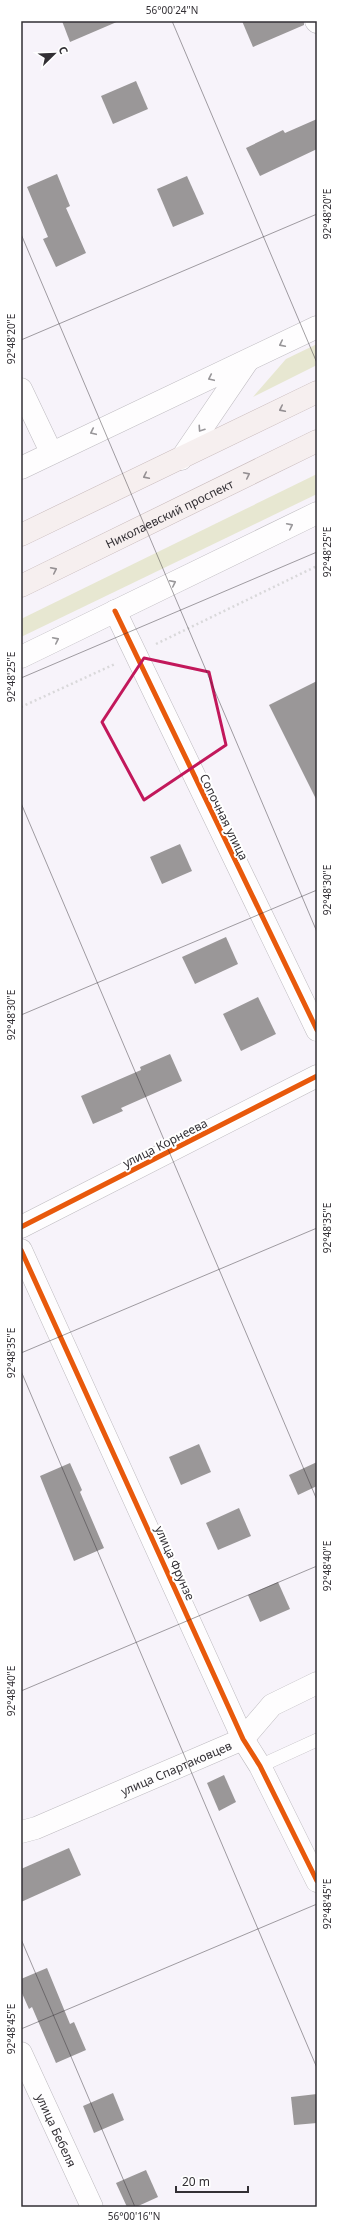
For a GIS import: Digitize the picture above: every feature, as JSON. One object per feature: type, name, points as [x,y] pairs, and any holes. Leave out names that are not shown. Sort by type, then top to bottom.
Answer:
[{"type":"main road","points":[[21,535],[317,392]]},
{"type":"main road","name":"Николаевский проспект","points":[[21,586],[317,441]]},
{"type":"street","points":[[21,468],[52,452],[247,362],[317,327]]},
{"type":"street","points":[[181,459],[247,362]]},
{"type":"street","points":[[21,389],[52,452]]},
{"type":"street","points":[[21,657],[317,513]]},
{"type":"street","name":"Сопочная улица","points":[[115,612],[317,1030]]},
{"type":"street","name":"улица Корнеева","points":[[21,1227],[317,1076]]},
{"type":"street","name":"улица Фрунзе","points":[[21,1250],[243,1738],[260,1766],[317,1881]]},
{"type":"street","name":"улица Спартаковцев","points":[[21,1832],[36,1828],[243,1738],[272,1705],[317,1683]]},
{"type":"street","name":"улица Бебеля","points":[[21,2053],[92,2207]]},
{"type":"lane","points":[[260,1766],[317,1740]]},
{"type":"path","points":[[152,646],[317,566]]},
{"type":"path","points":[[21,707],[118,662]]},
{"type":"highlighted area","points":[[144,658],[209,672],[226,745],[144,800],[102,722]]},
{"type":"green space","points":[[317,344],[317,365],[253,397],[286,359]]},
{"type":"green space","points":[[317,474],[317,494],[21,637],[21,619]]},
{"type":"building","points":[[62,21],[119,21],[70,42]]},
{"type":"building","points":[[242,21],[304,21],[304,25],[253,47]]},
{"type":"building","points":[[136,81],[148,109],[113,124],[101,96]]},
{"type":"building","points":[[317,119],[317,149],[260,176],[246,148],[283,130],[285,133]]},
{"type":"building","points":[[57,174],[70,206],[66,208],[86,253],[56,267],[43,239],[48,237],[27,187]]},
{"type":"building","points":[[187,176],[204,214],[173,227],[157,189]]},
{"type":"building","points":[[317,681],[317,801],[269,705]]},
{"type":"building","points":[[180,844],[192,871],[162,884],[150,857]]},
{"type":"building","points":[[226,937],[238,964],[195,984],[182,957]]},
{"type":"building","points":[[258,997],[276,1034],[241,1051],[223,1014]]},
{"type":"building","points":[[170,1054],[182,1081],[121,1108],[123,1111],[93,1124],[81,1096],[141,1070],[140,1067]]},
{"type":"building","points":[[199,1444],[211,1472],[181,1485],[169,1457]]},
{"type":"building","points":[[317,1462],[317,1486],[298,1495],[289,1475]]},
{"type":"building","points":[[70,1463],[82,1490],[80,1492],[104,1548],[74,1561],[40,1476]]},
{"type":"building","points":[[239,1508],[251,1536],[218,1550],[206,1523]]},
{"type":"building","points":[[278,1582],[290,1609],[260,1622],[248,1595]]},
{"type":"building","points":[[224,1775],[236,1802],[219,1811],[207,1783]]},
{"type":"building","points":[[69,1848],[81,1875],[21,1902],[21,1869]]},
{"type":"building","points":[[47,1968],[70,2024],[74,2022],[86,2050],[56,2063],[32,2007],[29,2009],[21,1991],[21,1979]]},
{"type":"building","points":[[113,2093],[124,2120],[94,2133],[83,2106]]},
{"type":"building","points":[[317,2094],[317,2123],[294,2125],[291,2097]]},
{"type":"building","points":[[146,2170],[158,2197],[136,2207],[127,2207],[116,2183]]},
{"type":"cycle path","points":[[115,611],[317,1030]]},
{"type":"cycle path","points":[[21,1227],[317,1076]]},
{"type":"cycle path","points":[[21,1250],[243,1739],[260,1766],[317,1881]]}]
